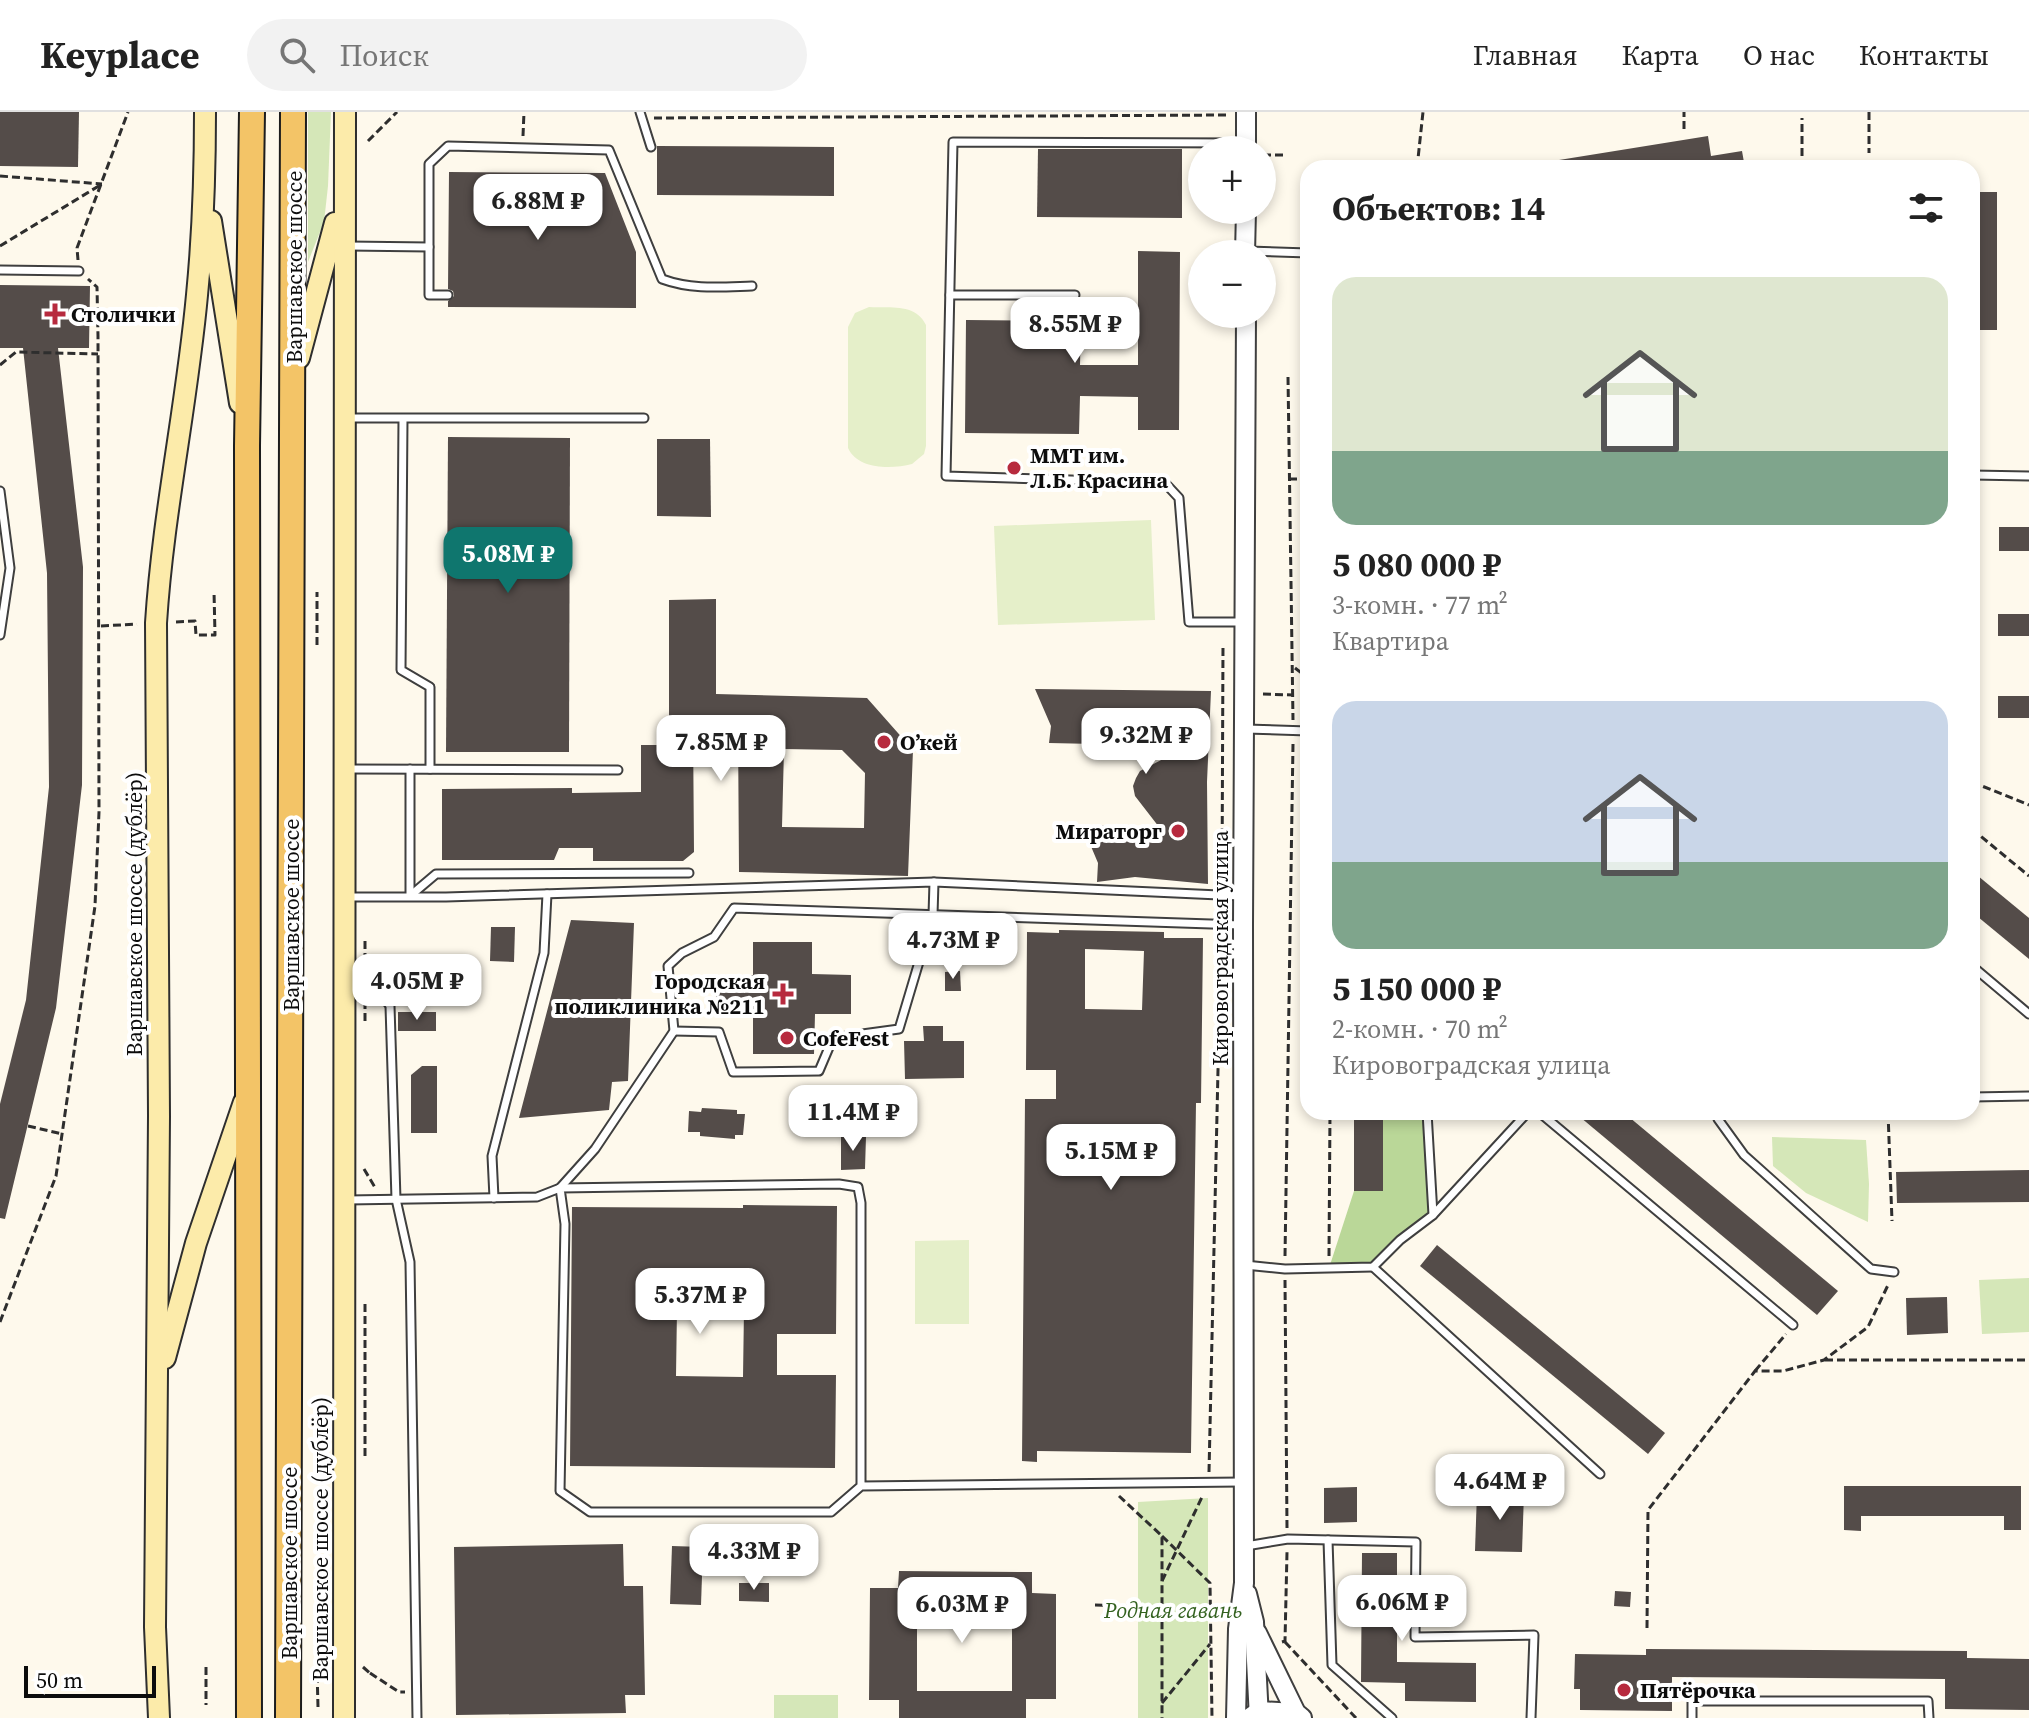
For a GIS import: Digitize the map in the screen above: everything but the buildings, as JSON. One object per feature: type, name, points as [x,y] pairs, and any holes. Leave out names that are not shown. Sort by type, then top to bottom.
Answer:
[{"type":"main road","name":"Варшавское шоссе (дублёр)","points":[[159,1718],[155,1627],[159,1085],[156,623],[160,560],[197,297],[205,186],[205,112]]},
{"type":"main road","name":"Варшавское шоссе","points":[[249,1718],[247,446],[252,112]]},
{"type":"main road","name":"Варшавское шоссе","points":[[288,1718],[293,112]]},
{"type":"main road","name":"Варшавское шоссе (дублёр)","points":[[344,1718],[345,112]]},
{"type":"main road","points":[[294,379],[331,240],[344,176]]},
{"type":"main road","points":[[205,186],[247,446]]},
{"type":"main road","points":[[157,1389],[196,1243],[248,1093]]},
{"type":"street","points":[[1240,113],[1244,136]]},
{"type":"street","name":"Кировоградская улица","points":[[1236,1718],[1238,1629],[1244,1583],[1245,1482],[1243,896],[1246,328]]},
{"type":"street","name":"Кировоградская улица","points":[[1244,1583],[1254,1622],[1255,1716]]},
{"type":"street","points":[[1254,1622],[1261,1642],[1299,1715],[1255,1716]]},
{"type":"lane","points":[[640,115],[651,147]]},
{"type":"lane","points":[[1188,145],[953,142],[946,476],[1165,483],[1179,498],[1189,622],[1245,622]]},
{"type":"lane","points":[[448,295],[429,295],[429,164],[448,146],[609,150],[662,279],[702,288],[752,286]]},
{"type":"lane","points":[[343,246],[429,247]]},
{"type":"lane","points":[[1276,253],[1300,253]]},
{"type":"lane","points":[[0,270],[79,271]]},
{"type":"lane","points":[[950,295],[1075,295]]},
{"type":"lane","points":[[344,418],[644,418]]},
{"type":"lane","points":[[403,419],[401,670],[430,687],[430,769]]},
{"type":"lane","points":[[1980,475],[2029,476]]},
{"type":"lane","points":[[0,491],[10,568],[0,635]]},
{"type":"lane","points":[[1246,729],[1300,730]]},
{"type":"lane","points":[[343,769],[618,770]]},
{"type":"lane","points":[[410,769],[410,896]]},
{"type":"lane","points":[[410,896],[436,874],[689,873]]},
{"type":"lane","points":[[674,1031],[719,1032],[733,1072],[819,1071],[833,1038],[899,1029],[933,915],[934,882]]},
{"type":"lane","points":[[343,897],[446,897],[934,882],[1243,896]]},
{"type":"lane","points":[[494,1198],[492,1156],[544,953],[547,894]]},
{"type":"lane","points":[[1243,926],[734,908],[714,937],[682,953],[668,966],[674,1031],[595,1149],[560,1188],[565,1224],[560,1491],[590,1512],[831,1512],[861,1486],[1245,1482]]},
{"type":"lane","points":[[1980,973],[2029,1014]]},
{"type":"lane","points":[[345,977],[351,987],[382,995],[390,1006],[396,1199],[410,1262],[417,1718]]},
{"type":"lane","points":[[1980,1097],[2029,1096]]},
{"type":"lane","points":[[1427,1120],[1433,1215]]},
{"type":"lane","points":[[1373,1267],[1400,1240],[1433,1215],[1521,1120]]},
{"type":"lane","points":[[1549,1120],[1793,1325]]},
{"type":"lane","points":[[1719,1120],[1744,1155],[1871,1269],[1894,1272]]},
{"type":"lane","points":[[345,1200],[537,1197],[560,1188],[839,1184],[858,1187],[861,1203],[861,1486]]},
{"type":"lane","points":[[1243,1265],[1285,1269],[1373,1267],[1600,1474]]},
{"type":"lane","points":[[1244,1547],[1288,1539],[1416,1542],[1415,1637],[1534,1635],[1531,1718]]},
{"type":"lane","points":[[1328,1540],[1332,1665],[1392,1718]]},
{"type":"lane","points":[[1692,1718],[1692,1701],[1928,1701],[1929,1718]]},
{"type":"path","points":[[0,1322],[56,1176],[95,906],[99,812],[97,287],[79,271],[77,248],[128,112]]},
{"type":"path","points":[[368,141],[397,112]]},
{"type":"path","points":[[522,148],[524,112]]},
{"type":"path","points":[[1418,160],[1423,112]]},
{"type":"path","points":[[1684,112],[1684,129]]},
{"type":"path","points":[[1869,112],[1869,153]]},
{"type":"path","points":[[640,115],[1240,113]]},
{"type":"path","points":[[1802,118],[1802,160]]},
{"type":"path","points":[[1276,155],[1283,155]]},
{"type":"path","points":[[0,176],[102,184]]},
{"type":"path","points":[[0,246],[102,184]]},
{"type":"path","points":[[0,365],[16,352],[98,354]]},
{"type":"path","points":[[1288,377],[1294,667],[1285,1269],[1288,1539]]},
{"type":"path","points":[[1289,479],[1300,479]]},
{"type":"path","points":[[214,591],[215,629]]},
{"type":"path","points":[[317,592],[317,645]]},
{"type":"path","points":[[1222,895],[1223,644]]},
{"type":"path","points":[[1294,667],[1300,672]]},
{"type":"path","points":[[1263,694],[1294,695]]},
{"type":"path","points":[[1980,785],[2029,805]]},
{"type":"path","points":[[1980,836],[2029,876]]},
{"type":"path","points":[[1162,1581],[1208,1482],[1221,925]]},
{"type":"path","points":[[1329,1268],[1330,1120]]},
{"type":"path","points":[[1888,1120],[1892,1221]]},
{"type":"path","points":[[28,1126],[62,1134]]},
{"type":"path","points":[[1824,1360],[1868,1327],[1894,1272]]},
{"type":"path","points":[[1647,1628],[1648,1510],[1793,1325]]},
{"type":"path","points":[[1755,1371],[1783,1371],[1824,1360],[2029,1360]]},
{"type":"path","points":[[1107,1485],[1210,1583],[1212,1718]]},
{"type":"path","points":[[1162,1536],[1162,1718]]},
{"type":"path","points":[[1095,1605],[1211,1607]]},
{"type":"path","points":[[1285,1641],[1356,1718]]},
{"type":"path","points":[[1162,1703],[1210,1644]]},
{"type":"path","points":[[206,1667],[206,1705]]},
{"type":"path","points":[[317,1669],[318,1707]]},
{"type":"path","points":[[370,1673],[399,1692]]},
{"type":"green space","points":[[308,112],[331,112],[324,222],[308,262]]},
{"type":"green space","points":[[869,307],[909,310],[922,318],[926,325],[926,446],[924,454],[912,464],[886,467],[867,464],[848,448],[848,327],[855,313]]},
{"type":"green space","points":[[1151,520],[1155,620],[998,625],[994,526]]},
{"type":"green space","points":[[1383,1120],[1427,1120],[1433,1215],[1373,1267],[1329,1268],[1354,1191],[1383,1190]]},
{"type":"green space","points":[[1772,1137],[1866,1140],[1868,1222],[1806,1193],[1773,1166]]},
{"type":"green space","points":[[969,1240],[969,1324],[915,1324],[915,1241]]},
{"type":"green space","points":[[2029,1278],[2029,1332],[1982,1334],[1979,1280]]},
{"type":"green space","name":"Родная гавань","points":[[1208,1498],[1208,1718],[1138,1718],[1138,1502]]},
{"type":"green space","points":[[774,1695],[838,1695],[838,1718],[774,1718]]},
{"type":"place","name":"Столички","points":[[55,314]]},
{"type":"place","name":"ММТ им. Л.Б. Красина","points":[[1014,468]]},
{"type":"place","name":"О’кей","points":[[884,742]]},
{"type":"place","name":"Мираторг","points":[[1178,831]]},
{"type":"place","name":"Городская поликлиника №211","points":[[783,994]]},
{"type":"place","name":"CofeFest","points":[[787,1038]]},
{"type":"place","name":"Пятёрочка","points":[[1624,1690]]}]
